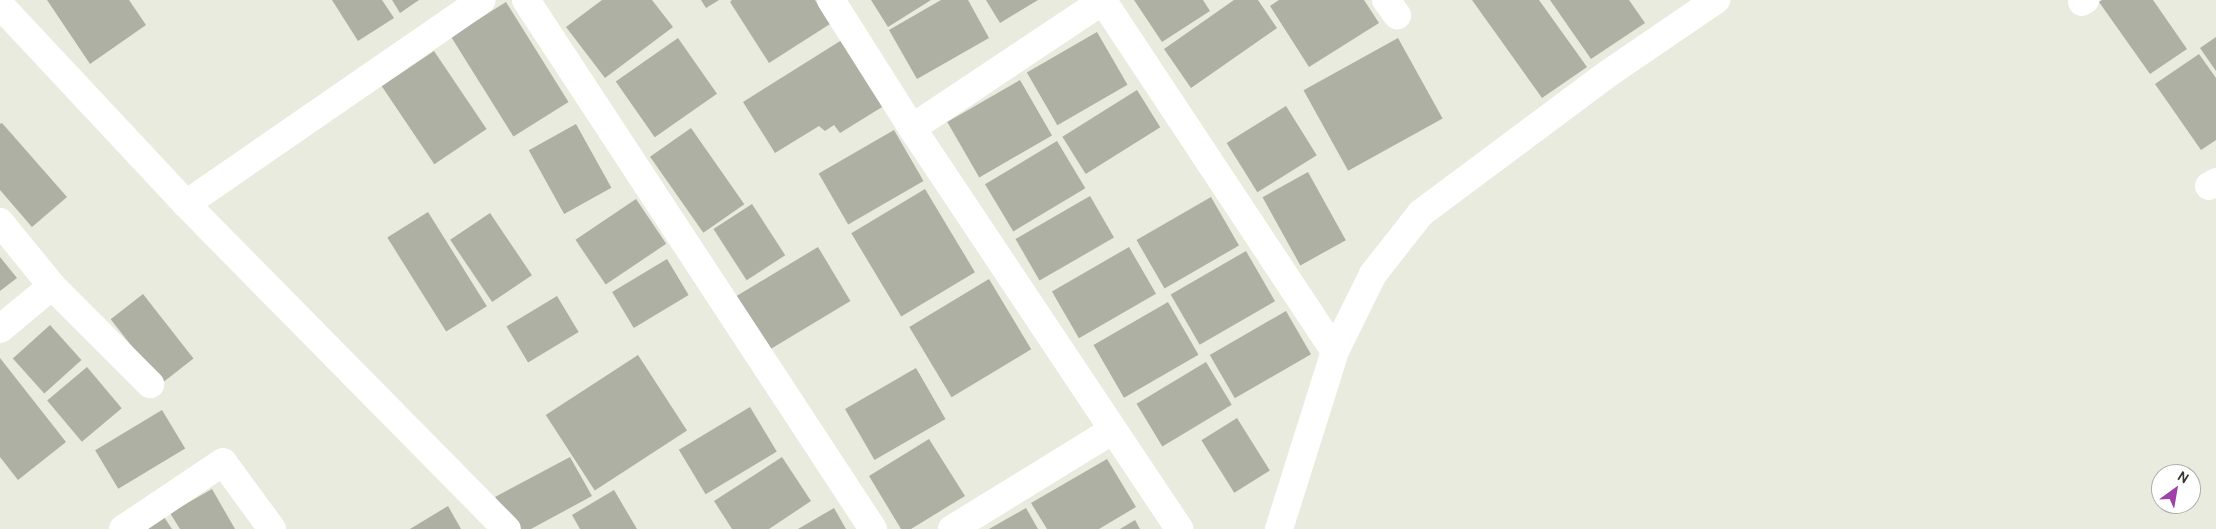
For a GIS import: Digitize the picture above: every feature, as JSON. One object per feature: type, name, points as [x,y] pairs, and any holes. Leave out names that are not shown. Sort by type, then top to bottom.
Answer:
[{"type":"street","points":[[186,204],[482,0]]},
{"type":"street","points":[[526,0],[873,529]]},
{"type":"street","points":[[831,0],[912,128],[1179,529]]},
{"type":"street","points":[[912,128],[1103,0],[1335,352]]},
{"type":"street","points":[[1279,529],[1335,352],[1373,274],[1421,213],[1609,73],[1716,0]]},
{"type":"street","points":[[0,6],[186,204],[507,529]]},
{"type":"street","points":[[0,222],[52,286],[150,384]]},
{"type":"street","points":[[0,329],[52,286]]},
{"type":"street","points":[[952,529],[1113,430]]},
{"type":"street","points":[[123,529],[224,462],[272,529]]},
{"type":"building","points":[[47,0],[129,0],[146,25],[90,64]]},
{"type":"building","points":[[332,0],[382,0],[394,18],[358,41]]},
{"type":"building","points":[[392,0],[419,0],[400,13]]},
{"type":"building","points":[[602,0],[652,0],[673,27],[605,78],[566,27]]},
{"type":"building","points":[[701,0],[719,0],[706,8]]},
{"type":"building","points":[[732,0],[815,0],[830,24],[769,63],[730,2]]},
{"type":"building","points":[[871,0],[931,0],[888,27]]},
{"type":"building","points":[[941,0],[968,0],[989,38],[917,79],[889,30]]},
{"type":"building","points":[[986,0],[1038,0],[1000,23]]},
{"type":"building","points":[[1134,0],[1203,0],[1210,11],[1162,42]]},
{"type":"building","points":[[1234,0],[1258,0],[1277,28],[1191,88],[1164,49]]},
{"type":"building","points":[[1279,0],[1364,0],[1379,23],[1309,67],[1270,6]]},
{"type":"building","points":[[1472,0],[1539,0],[1587,67],[1542,98]]},
{"type":"building","points":[[1550,0],[1629,0],[1645,23],[1591,59]]},
{"type":"building","points":[[2102,0],[2153,0],[2187,49],[2150,74],[2099,2]]},
{"type":"building","points":[[506,2],[569,102],[513,137],[451,36]]},
{"type":"building","points":[[1097,32],[1128,85],[1057,125],[1027,72]]},
{"type":"building","points":[[2216,37],[2216,71],[2200,48]]},
{"type":"building","points":[[678,38],[717,94],[655,137],[616,82]]},
{"type":"building","points":[[845,38],[887,104],[840,133],[834,125],[825,131],[819,126],[775,153],[743,102]]},
{"type":"building","points":[[1398,38],[1443,118],[1348,171],[1304,90]]},
{"type":"building","points":[[434,51],[487,129],[434,164],[382,86]]},
{"type":"building","points":[[2199,54],[2216,78],[2216,140],[2201,150],[2155,84]]},
{"type":"building","points":[[1020,80],[1052,135],[979,177],[947,122]]},
{"type":"building","points":[[1137,90],[1160,127],[1086,174],[1062,137]]},
{"type":"building","points":[[1286,106],[1317,155],[1257,192],[1227,143]]},
{"type":"building","points":[[2,123],[67,197],[32,227],[0,190],[0,124]]},
{"type":"building","points":[[576,124],[611,188],[564,214],[529,150]]},
{"type":"building","points":[[691,128],[744,204],[703,233],[650,157]]},
{"type":"building","points":[[894,130],[924,181],[848,225],[819,174]]},
{"type":"building","points":[[1057,141],[1085,188],[1013,231],[985,184]]},
{"type":"building","points":[[1308,172],[1346,240],[1300,265],[1263,197]]},
{"type":"building","points":[[925,189],[975,272],[901,316],[851,233]]},
{"type":"building","points":[[1090,196],[1114,238],[1040,281],[1016,239]]},
{"type":"building","points":[[1211,197],[1239,245],[1165,288],[1137,240]]},
{"type":"building","points":[[636,199],[666,244],[606,285],[575,240]]},
{"type":"building","points":[[752,204],[785,255],[747,280],[713,229]]},
{"type":"building","points":[[428,212],[487,306],[446,332],[387,237]]},
{"type":"building","points":[[490,213],[532,275],[492,302],[450,240]]},
{"type":"building","points":[[818,247],[850,301],[767,351],[735,297]]},
{"type":"building","points":[[1129,247],[1156,294],[1079,338],[1052,292]]},
{"type":"building","points":[[1246,251],[1275,301],[1200,345],[1171,294]]},
{"type":"building","points":[[0,257],[17,278],[0,291]]},
{"type":"building","points":[[667,259],[689,295],[634,328],[612,292]]},
{"type":"building","points":[[989,279],[1031,349],[952,397],[909,327]]},
{"type":"building","points":[[143,294],[193,359],[161,384],[111,319]]},
{"type":"building","points":[[557,296],[579,332],[528,362],[506,326]]},
{"type":"building","points":[[1168,302],[1198,355],[1124,398],[1094,345]]},
{"type":"building","points":[[1286,311],[1311,354],[1235,398],[1210,355]]},
{"type":"building","points":[[50,325],[81,360],[44,393],[13,358]]},
{"type":"building","points":[[638,355],[687,430],[595,490],[546,415]]},
{"type":"building","points":[[0,358],[66,442],[18,480],[0,457]]},
{"type":"building","points":[[1206,362],[1232,405],[1162,447],[1137,404]]},
{"type":"building","points":[[87,367],[122,408],[82,442],[47,400]]},
{"type":"building","points":[[916,368],[946,419],[874,460],[845,409]]},
{"type":"building","points":[[750,407],[777,452],[706,494],[679,450]]},
{"type":"building","points":[[162,410],[185,449],[118,489],[95,450]]},
{"type":"building","points":[[1237,418],[1270,471],[1234,493],[1201,440]]},
{"type":"building","points":[[929,439],[965,496],[911,529],[901,529],[869,476]]},
{"type":"building","points":[[570,457],[592,496],[531,529],[513,529],[495,497]]},
{"type":"building","points":[[782,457],[811,501],[769,529],[732,529],[714,501]]},
{"type":"building","points":[[1107,459],[1136,507],[1099,529],[1047,529],[1031,503]]},
{"type":"building","points":[[212,489],[235,529],[180,529],[170,513]]},
{"type":"building","points":[[614,490],[637,529],[580,529],[572,515]]},
{"type":"building","points":[[448,506],[461,529],[410,529]]},
{"type":"building","points":[[834,508],[846,529],[798,529]]},
{"type":"building","points":[[1026,508],[1038,529],[989,529]]},
{"type":"building","points":[[164,517],[172,529],[143,529]]},
{"type":"building","points":[[1135,520],[1140,529],[1120,529]]}]
